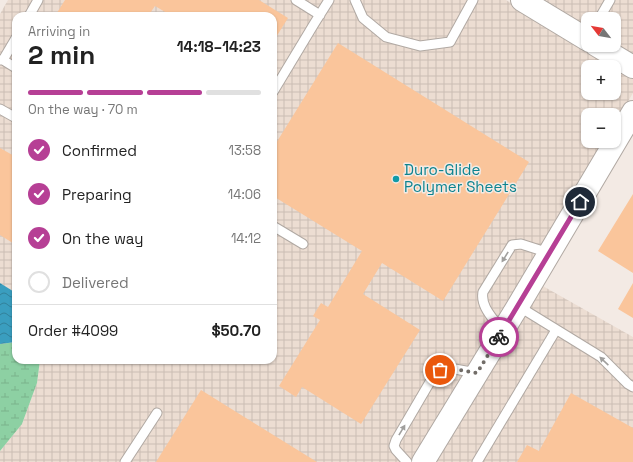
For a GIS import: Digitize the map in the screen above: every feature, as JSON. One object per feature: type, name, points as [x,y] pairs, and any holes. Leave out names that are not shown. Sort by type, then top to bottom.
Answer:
[{"type":"street","points":[[522,0],[581,36]]},
{"type":"street","points":[[608,52],[633,67]]},
{"type":"street","points":[[423,462],[518,306],[633,112]]},
{"type":"lane","points":[[31,12],[38,0]]},
{"type":"lane","points":[[296,0],[320,15]]},
{"type":"lane","points":[[277,85],[330,0]]},
{"type":"lane","points":[[355,0],[363,18],[386,37],[420,46],[450,42],[473,0]]},
{"type":"lane","points":[[603,12],[610,0]]},
{"type":"lane","points":[[12,44],[2,60],[12,66]]},
{"type":"lane","points":[[0,109],[12,116]]},
{"type":"lane","points":[[277,228],[303,244]]},
{"type":"lane","points":[[502,331],[484,307],[482,296],[483,292],[512,245],[520,244],[549,253]]},
{"type":"lane","points":[[518,306],[601,357],[628,384],[633,387]]},
{"type":"lane","points":[[477,462],[556,330]]},
{"type":"lane","points":[[407,462],[394,446],[396,440],[434,375],[440,370],[449,368],[477,373]]},
{"type":"lane","points":[[125,462],[157,412]]},
{"type":"shaded area","points":[[8,0],[506,0],[581,45],[581,52],[592,52],[605,60],[581,60],[581,100],[621,100],[621,70],[633,77],[633,93],[621,113],[621,108],[581,108],[581,148],[601,148],[412,462],[0,462],[0,451],[22,424],[37,383],[39,364],[277,364],[277,12],[12,12],[12,290],[0,283],[0,14]]},
{"type":"shaded area","points":[[538,0],[633,0],[633,57],[621,49],[621,12],[581,12],[581,26]]},
{"type":"shaded area","points":[[541,285],[633,337],[633,462],[434,462]]},
{"type":"green space","points":[[12,342],[12,364],[39,364],[37,383],[22,424],[0,451],[0,344]]},
{"type":"water","points":[[0,283],[12,290],[12,342],[0,344]]},
{"type":"building","points":[[65,0],[259,0],[288,18],[277,36],[277,12],[165,12],[155,6],[151,12],[58,12]]},
{"type":"building","name":"Duro-Glide Polymer Sheets","points":[[338,43],[529,162],[443,301],[382,263],[363,294],[420,330],[361,424],[302,387],[296,397],[279,386],[320,320],[313,316],[321,303],[328,307],[362,251],[277,198],[277,142]]},
{"type":"building","points":[[0,148],[12,155],[12,242],[0,235]]},
{"type":"building","points":[[633,194],[633,273],[598,251]]},
{"type":"building","points":[[633,283],[633,318],[618,309]]},
{"type":"building","points":[[201,390],[317,462],[156,462]]},
{"type":"building","points":[[571,393],[633,428],[633,462],[517,462],[527,445],[539,451]]},
{"type":"way so far","points":[[440,370],[449,368],[477,373],[499,337]]},
{"type":"place","name":"Duro-Glide Polymer Sheets","points":[[396,179]]},
{"type":"route","points":[[499,337],[580,202]]}]
